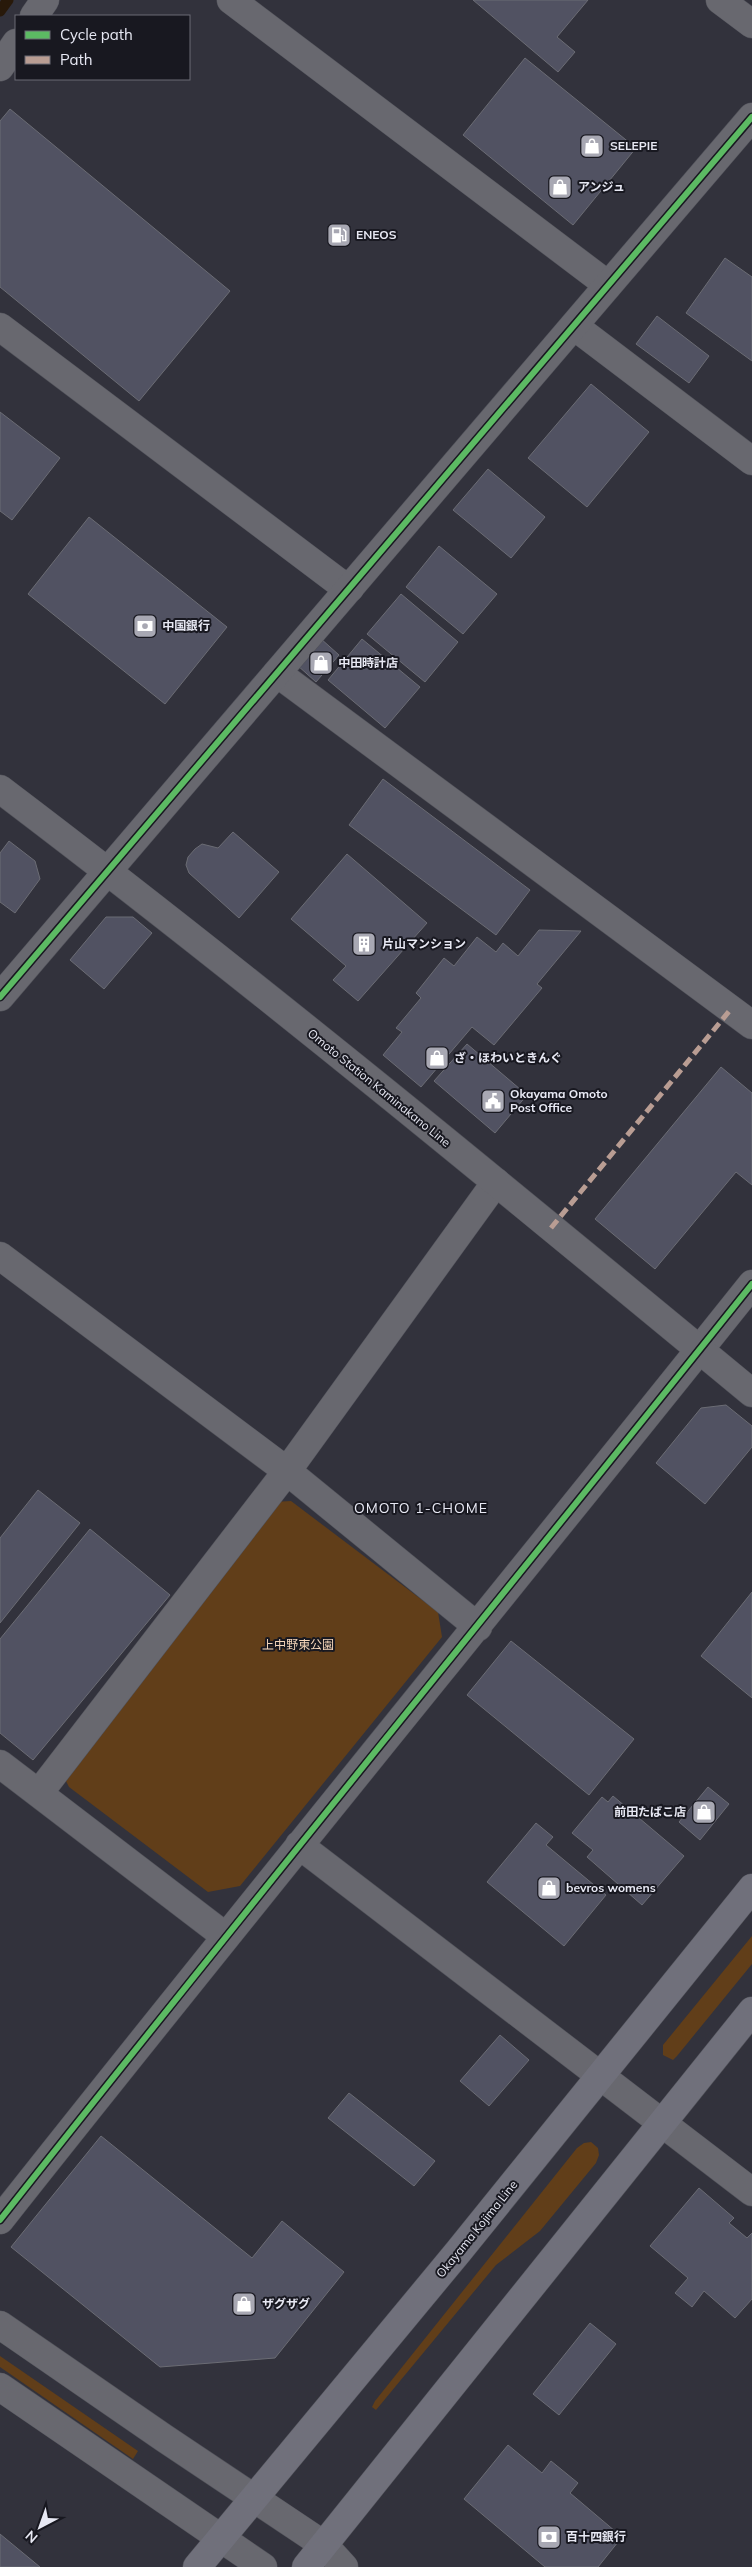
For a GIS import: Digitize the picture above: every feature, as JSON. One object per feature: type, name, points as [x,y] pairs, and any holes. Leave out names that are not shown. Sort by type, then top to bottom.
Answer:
[{"type":"main road","name":"Okayama Kojima Line","points":[[197,2567],[446,2267],[752,1888]]},
{"type":"main road","points":[[306,2567],[752,2011]]},
{"type":"street","points":[[35,15],[45,0]]},
{"type":"street","points":[[231,0],[608,285]]},
{"type":"street","points":[[720,0],[752,24]]},
{"type":"street","points":[[0,67],[15,44]]},
{"type":"street","points":[[0,997],[752,117]]},
{"type":"street","points":[[574,326],[752,461]]},
{"type":"street","points":[[0,327],[337,581],[350,588]]},
{"type":"street","points":[[277,673],[750,1019]]},
{"type":"street","name":"Omoto Station Kaminakano Line","points":[[0,789],[108,871],[496,1182],[752,1393]]},
{"type":"street","points":[[39,1793],[287,1471],[496,1182]]},
{"type":"street","points":[[0,1256],[287,1471],[478,1627]]},
{"type":"street","points":[[0,2220],[224,1936],[478,1627],[752,1284]]},
{"type":"street","points":[[0,1764],[224,1936]]},
{"type":"street","points":[[300,1845],[752,2192]]},
{"type":"street","points":[[0,2325],[324,2545],[344,2567]]},
{"type":"street","points":[[0,2387],[263,2567]]},
{"type":"green space","name":"上中野東公園","points":[[291,1501],[438,1612],[442,1637],[240,1886],[208,1892],[69,1787],[63,1775],[274,1502]]},
{"type":"green space","points":[[752,1936],[752,1964],[677,2056],[673,2060],[663,2055],[663,2045]]},
{"type":"green space","points":[[591,2142],[598,2148],[599,2155],[596,2163],[540,2231],[496,2265],[376,2410],[372,2407],[577,2148],[584,2143]]},
{"type":"green space","points":[[0,2356],[138,2451],[133,2459],[0,2367]]},
{"type":"building","points":[[473,0],[588,0],[557,37],[575,52],[558,72]]},
{"type":"building","points":[[525,58],[636,148],[573,225],[463,135]]},
{"type":"building","points":[[10,109],[230,291],[139,401],[0,287],[0,121]]},
{"type":"building","points":[[725,258],[752,277],[752,361],[686,313]]},
{"type":"building","points":[[657,316],[709,356],[689,383],[636,344]]},
{"type":"building","points":[[591,384],[649,432],[587,507],[528,458]]},
{"type":"building","points":[[0,412],[60,458],[12,520],[0,511]]},
{"type":"building","points":[[488,469],[545,517],[511,558],[453,510]]},
{"type":"building","points":[[89,517],[227,627],[165,704],[28,594]]},
{"type":"building","points":[[439,546],[497,594],[463,634],[406,587]]},
{"type":"building","points":[[401,594],[458,642],[425,682],[367,634]]},
{"type":"building","points":[[320,638],[339,655],[316,682],[297,665]]},
{"type":"building","points":[[362,639],[420,687],[385,728],[328,680]]},
{"type":"building","points":[[383,779],[530,890],[496,935],[349,825]]},
{"type":"building","points":[[233,832],[279,872],[239,918],[189,873],[186,865],[188,857],[202,844],[218,848]]},
{"type":"building","points":[[9,841],[35,861],[40,879],[15,913],[0,902],[0,853]]},
{"type":"building","name":"片山マンション","points":[[347,854],[427,923],[358,1001],[333,980],[346,966],[291,919]]},
{"type":"building","points":[[106,917],[133,917],[152,933],[104,989],[70,960]]},
{"type":"building","points":[[539,930],[581,931],[537,984],[542,988],[494,1045],[472,1027],[421,1087],[383,1055],[402,1032],[396,1028],[421,998],[416,993],[444,958],[454,966],[477,937],[496,952],[503,943],[518,956]]},
{"type":"building","points":[[467,1044],[527,1095],[495,1133],[434,1081]]},
{"type":"building","points":[[721,1067],[752,1093],[752,1185],[736,1172],[655,1269],[595,1219]]},
{"type":"building","points":[[726,1405],[752,1426],[752,1447],[705,1504],[656,1463],[701,1408]]},
{"type":"building","points":[[38,1490],[80,1523],[0,1623],[0,1538]]},
{"type":"building","points":[[90,1529],[170,1595],[33,1760],[0,1733],[0,1639]]},
{"type":"building","points":[[752,1592],[752,1698],[701,1656]]},
{"type":"building","points":[[511,1641],[634,1739],[589,1795],[467,1695]]},
{"type":"building","points":[[708,1787],[729,1804],[700,1840],[679,1822]]},
{"type":"building","points":[[613,1796],[684,1856],[642,1905],[587,1857],[593,1850],[572,1833],[602,1797],[608,1802]]},
{"type":"building","points":[[536,1823],[553,1837],[546,1845],[606,1895],[564,1946],[487,1882]]},
{"type":"building","points":[[500,2035],[529,2060],[489,2106],[460,2081]]},
{"type":"building","points":[[349,2093],[435,2161],[414,2186],[328,2118]]},
{"type":"building","points":[[101,2136],[252,2258],[282,2221],[344,2272],[275,2358],[160,2367],[11,2247]]},
{"type":"building","points":[[699,2188],[734,2218],[729,2223],[747,2238],[752,2233],[752,2299],[735,2318],[704,2291],[692,2307],[675,2293],[688,2278],[650,2246]]},
{"type":"building","points":[[590,2323],[616,2344],[559,2415],[533,2394]]},
{"type":"building","points":[[508,2445],[542,2473],[551,2461],[578,2483],[570,2493],[622,2537],[598,2567],[545,2567],[464,2499]]},
{"type":"building","points":[[0,2534],[40,2567],[0,2567]]},
{"type":"waterway","points":[[0,11],[8,0]]},
{"type":"marked path","points":[[551,1228],[731,1009]]},
{"type":"cycle path","points":[[0,997],[752,117]]},
{"type":"cycle path","points":[[0,2220],[752,1284]]},
{"type":"place","name":"SELEPIE","points":[[592,146]]},
{"type":"place","name":"アンジュ","points":[[560,187]]},
{"type":"place","name":"ENEOS","points":[[339,235]]},
{"type":"place","name":"中国銀行","points":[[145,626]]},
{"type":"place","name":"中田時計店","points":[[321,663]]},
{"type":"place","name":"片山マンション","points":[[364,944]]},
{"type":"place","name":"ざ・ほわいときんぐ","points":[[437,1058]]},
{"type":"place","name":"Okayama Omoto Post Office","points":[[493,1101]]},
{"type":"place","name":"前田たばこ店","points":[[704,1812]]},
{"type":"place","name":"bevros womens","points":[[549,1888]]},
{"type":"place","name":"ザグザグ","points":[[244,2304]]},
{"type":"place","name":"百十四銀行","points":[[549,2537]]},
{"type":"district","name":"OMOTO 1-CHOME","points":[[421,1508]]}]
